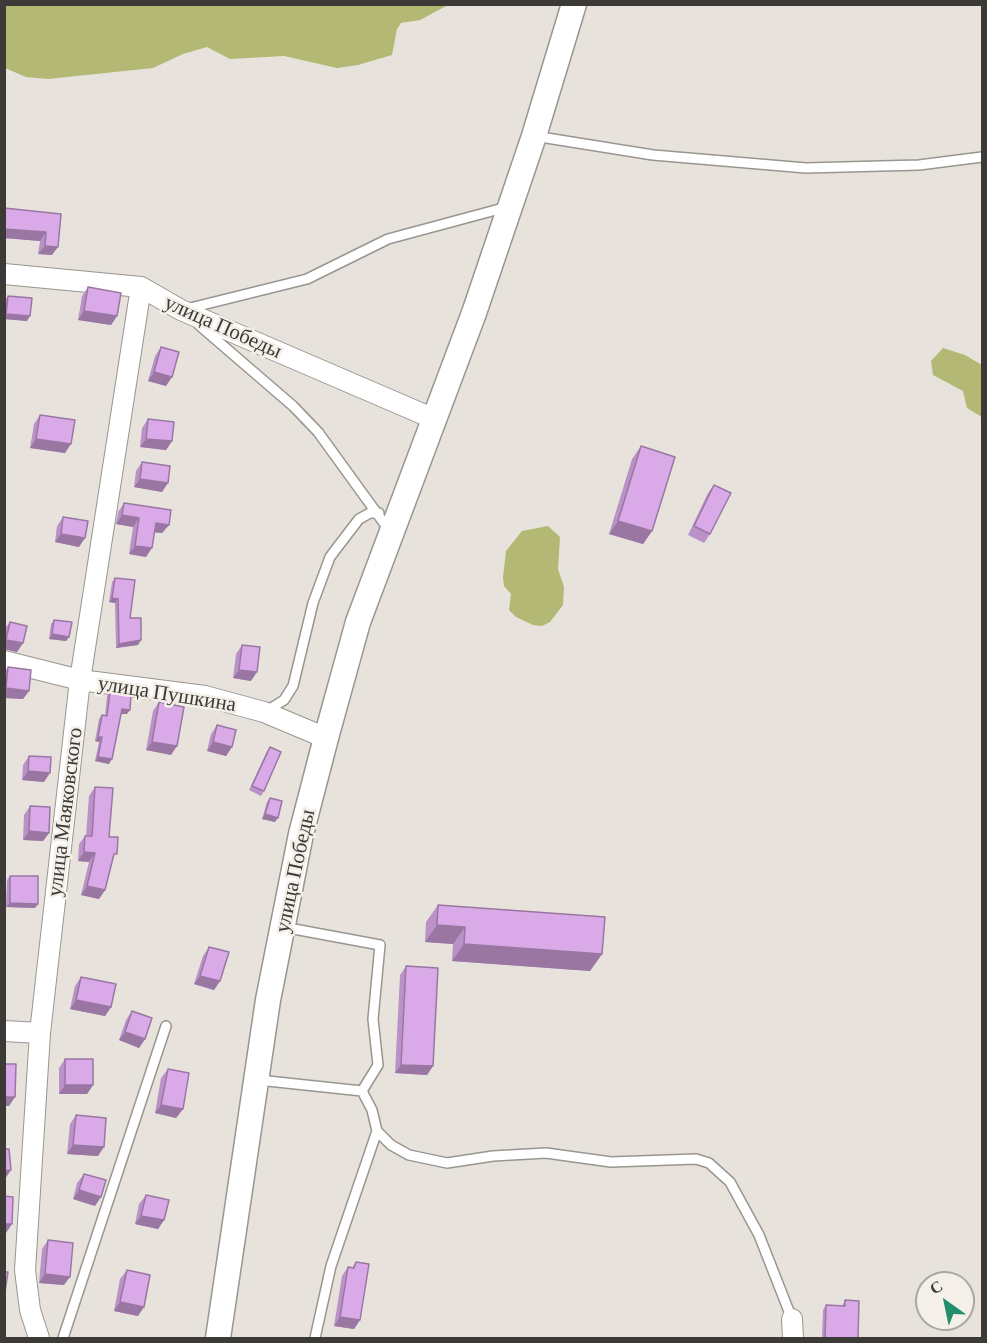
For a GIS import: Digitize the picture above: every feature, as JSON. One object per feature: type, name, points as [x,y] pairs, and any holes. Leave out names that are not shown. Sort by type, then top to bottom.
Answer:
[{"type":"street","name":"улица Победы","points":[[218,1338],[255,1080],[300,834],[384,523],[432,418],[474,313],[534,136],[574,4]]},
{"type":"street","name":"улица Победы","points":[[4,274],[141,287],[181,310],[432,418]]},
{"type":"street","name":"улица Маяковского","points":[[39,1338],[32,1319],[25,1270],[40,1033],[80,680],[141,287]]},
{"type":"street","name":"улица Пушкина","points":[[4,662],[80,680],[205,696],[264,712],[326,738]]},
{"type":"street","points":[[4,1031],[40,1033]]},
{"type":"lane","points":[[534,136],[653,156],[806,168],[919,165],[982,157]]},
{"type":"lane","points":[[181,310],[307,279],[388,239],[509,207]]},
{"type":"lane","points":[[181,310],[299,412],[342,463],[384,523]]},
{"type":"lane","points":[[264,712],[284,700],[293,686],[314,603],[330,557],[359,519],[370,513],[384,523]]},
{"type":"lane","points":[[283,927],[380,945],[373,1019],[378,1065],[362,1091]]},
{"type":"lane","points":[[63,1338],[166,1026]]},
{"type":"lane","points":[[255,1080],[362,1091]]},
{"type":"lane","points":[[362,1091],[372,1110],[377,1131],[391,1145],[409,1155],[447,1163],[493,1156],[546,1153],[611,1162],[696,1159],[709,1163],[730,1182],[759,1235],[792,1329]]},
{"type":"lane","points":[[315,1338],[331,1266],[377,1131]]},
{"type":"green space","points":[[5,4],[448,5],[420,20],[401,23],[397,29],[392,55],[358,65],[337,68],[284,56],[230,59],[207,47],[183,54],[153,68],[48,79],[26,77],[5,68]]},
{"type":"green space","points":[[943,348],[965,355],[982,365],[982,417],[967,408],[963,391],[933,375],[931,361]]},
{"type":"green space","points":[[548,526],[560,537],[558,569],[564,587],[563,605],[550,622],[542,626],[533,625],[516,617],[509,610],[511,594],[504,586],[503,577],[506,551],[522,531]]},
{"type":"building","points":[[4,208],[61,214],[58,247],[45,246],[46,232],[4,229]]},
{"type":"building","points":[[88,287],[121,293],[117,316],[84,311]]},
{"type":"building","points":[[8,296],[32,298],[30,316],[6,314]]},
{"type":"building","points":[[161,347],[179,352],[172,377],[154,372]]},
{"type":"building","points":[[40,415],[75,420],[71,444],[36,439]]},
{"type":"building","points":[[148,419],[174,422],[172,441],[146,439]]},
{"type":"building","points":[[641,446],[675,457],[652,531],[618,521]]},
{"type":"building","points":[[142,462],[170,466],[168,483],[140,479]]},
{"type":"building","points":[[714,485],[731,493],[710,534],[694,526]]},
{"type":"building","points":[[124,503],[171,510],[169,525],[156,523],[152,548],[135,546],[139,518],[122,515]]},
{"type":"building","points":[[63,517],[88,521],[85,538],[61,534]]},
{"type":"building","points":[[115,578],[135,580],[130,618],[141,618],[141,640],[119,644],[118,599],[112,598]]},
{"type":"building","points":[[54,620],[72,622],[69,637],[52,634]]},
{"type":"building","points":[[10,622],[27,626],[23,643],[6,640]]},
{"type":"building","points":[[242,645],[260,647],[257,672],[239,670]]},
{"type":"building","points":[[8,667],[31,670],[29,691],[6,688]]},
{"type":"building","points":[[110,692],[131,694],[130,710],[122,709],[112,759],[98,757],[102,737],[98,737],[102,715],[107,716]]},
{"type":"building","points":[[159,702],[184,707],[177,746],[152,742]]},
{"type":"building","points":[[217,725],[236,730],[232,747],[213,742]]},
{"type":"building","points":[[270,747],[281,752],[264,791],[252,786]]},
{"type":"building","points":[[29,756],[51,757],[50,773],[28,771]]},
{"type":"building","points":[[95,787],[113,788],[109,837],[118,837],[117,854],[114,854],[105,890],[87,886],[95,853],[84,852],[85,836],[92,836]]},
{"type":"building","points":[[270,798],[282,801],[278,818],[265,814]]},
{"type":"building","points":[[30,806],[50,807],[49,833],[29,831]]},
{"type":"building","points":[[10,876],[38,876],[38,904],[10,903]]},
{"type":"building","points":[[438,905],[605,917],[602,954],[464,944],[465,927],[437,925]]},
{"type":"building","points":[[209,947],[229,952],[220,981],[200,976]]},
{"type":"building","points":[[406,966],[438,968],[433,1066],[401,1065]]},
{"type":"building","points":[[81,977],[116,984],[111,1007],[76,1000]]},
{"type":"building","points":[[132,1011],[152,1018],[145,1039],[125,1032]]},
{"type":"building","points":[[65,1059],[93,1059],[93,1085],[65,1085]]},
{"type":"building","points":[[4,1064],[16,1064],[15,1097],[4,1097]]},
{"type":"building","points":[[168,1069],[189,1073],[183,1109],[161,1105]]},
{"type":"building","points":[[76,1115],[106,1118],[104,1147],[73,1145]]},
{"type":"building","points":[[4,1149],[9,1149],[11,1170],[4,1171]]},
{"type":"building","points":[[84,1174],[106,1180],[101,1197],[79,1190]]},
{"type":"building","points":[[146,1195],[169,1200],[164,1220],[141,1216]]},
{"type":"building","points":[[4,1196],[13,1197],[12,1224],[4,1224]]},
{"type":"building","points":[[48,1240],[73,1243],[70,1277],[45,1274]]},
{"type":"building","points":[[356,1262],[369,1264],[360,1320],[340,1317],[348,1267],[354,1268]]},
{"type":"building","points":[[127,1270],[150,1275],[144,1307],[120,1302]]},
{"type":"building","points":[[4,1272],[8,1272],[5,1292],[4,1292]]},
{"type":"building","points":[[845,1300],[859,1301],[858,1338],[825,1338],[826,1305],[845,1306]]}]
